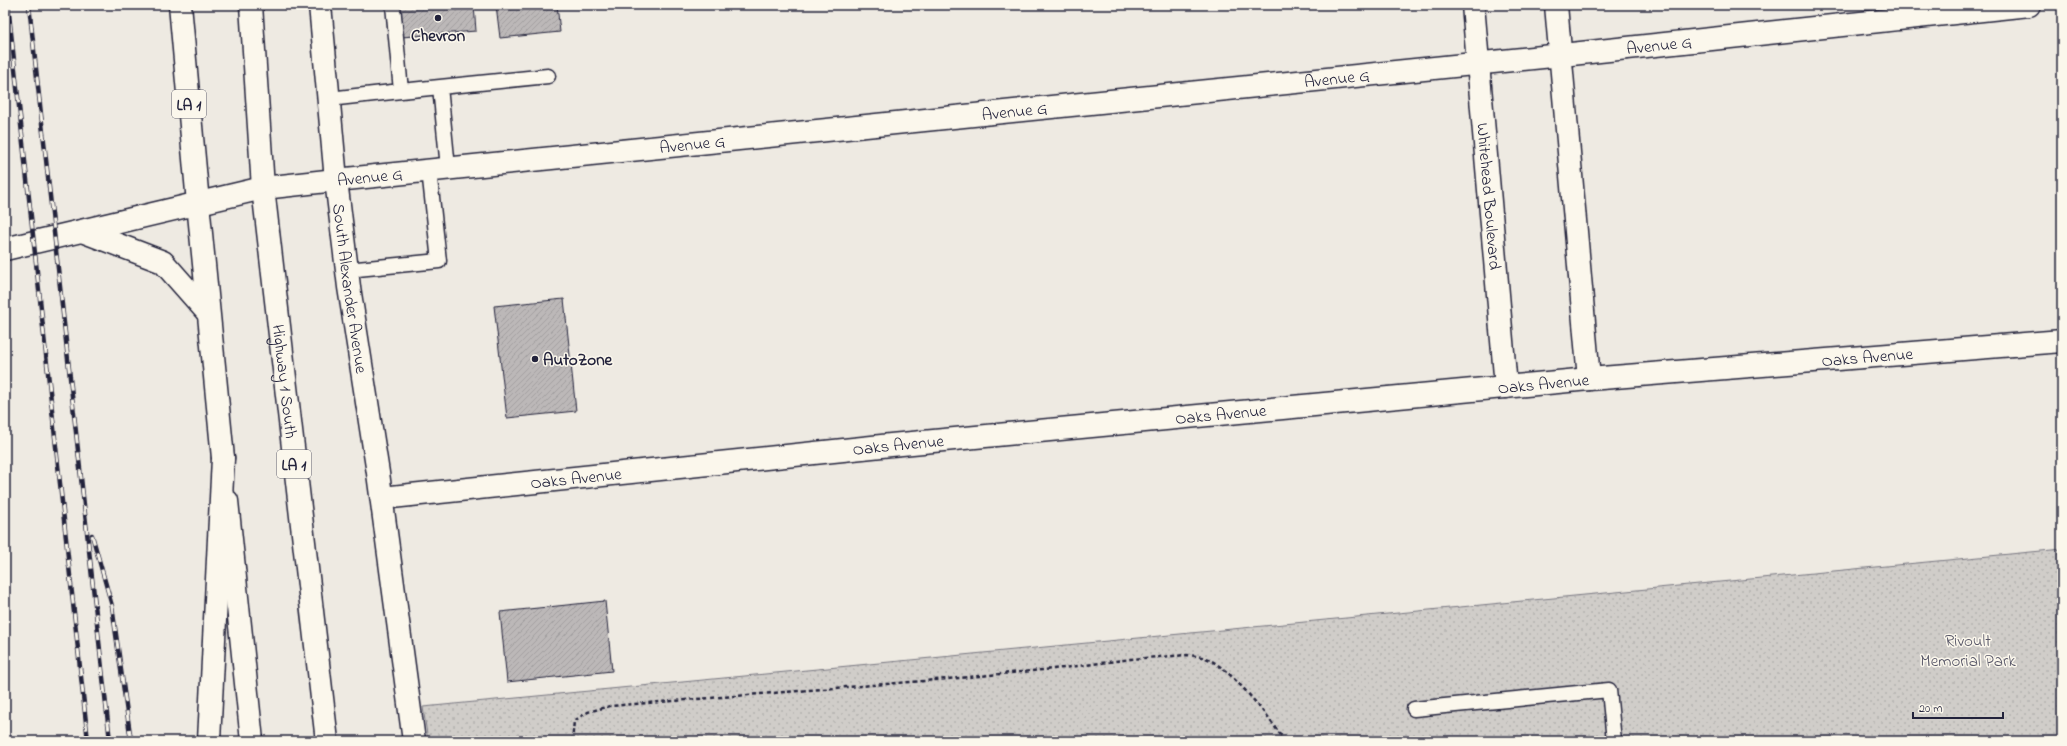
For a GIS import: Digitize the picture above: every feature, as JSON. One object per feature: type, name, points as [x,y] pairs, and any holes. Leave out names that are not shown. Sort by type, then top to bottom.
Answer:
[{"type":"main road","name":"LA 1","points":[[180,5],[208,313],[252,741]]},
{"type":"main road","name":"LA 1","points":[[251,5],[263,188]]},
{"type":"main road","name":"South Alexander Avenue","points":[[320,5],[336,180],[347,270],[382,498],[414,741]]},
{"type":"main road","name":"Whitehead Boulevard","points":[[1473,5],[1506,387]]},
{"type":"main road","points":[[1556,5],[1562,55],[1589,380]]},
{"type":"main road","name":"Avenue G","points":[[5,249],[263,188],[1562,55],[2029,5]]},
{"type":"main road","name":"Highway 1 South","points":[[263,188],[327,741]]},
{"type":"main road","points":[[82,231],[163,262],[208,313]]},
{"type":"main road","name":"Oaks Avenue","points":[[382,498],[891,445],[1506,387],[2062,341]]},
{"type":"main road","points":[[209,741],[223,458]]},
{"type":"lane","points":[[393,5],[401,91]]},
{"type":"lane","points":[[329,98],[548,76]]},
{"type":"lane","points":[[347,270],[439,260],[438,169],[440,87]]},
{"type":"lane","points":[[1414,709],[1609,690],[1614,741]]},
{"type":"path","points":[[572,741],[574,721],[588,712],[610,706],[948,679],[1063,668],[1131,659],[1195,656],[1210,660],[1226,671],[1256,703],[1285,741]]},
{"type":"green space","name":"Rivoult Memorial Park","points":[[2062,549],[2062,741],[428,741],[423,707]]},
{"type":"building","name":"Chevron","points":[[399,5],[474,5],[476,31],[402,37]]},
{"type":"building","points":[[496,5],[557,5],[560,32],[500,38]]},
{"type":"building","name":"AutoZone","points":[[564,299],[576,411],[507,418],[494,306]]},
{"type":"building","points":[[605,601],[612,671],[507,682],[500,612]]},
{"type":"railway","points":[[8,5],[88,741]]},
{"type":"railway","points":[[29,5],[110,741]]},
{"type":"railway","points":[[92,535],[112,606],[131,741]]},
{"type":"place","name":"Chevron","points":[[438,18]]},
{"type":"place","name":"AutoZone","points":[[535,359]]}]
